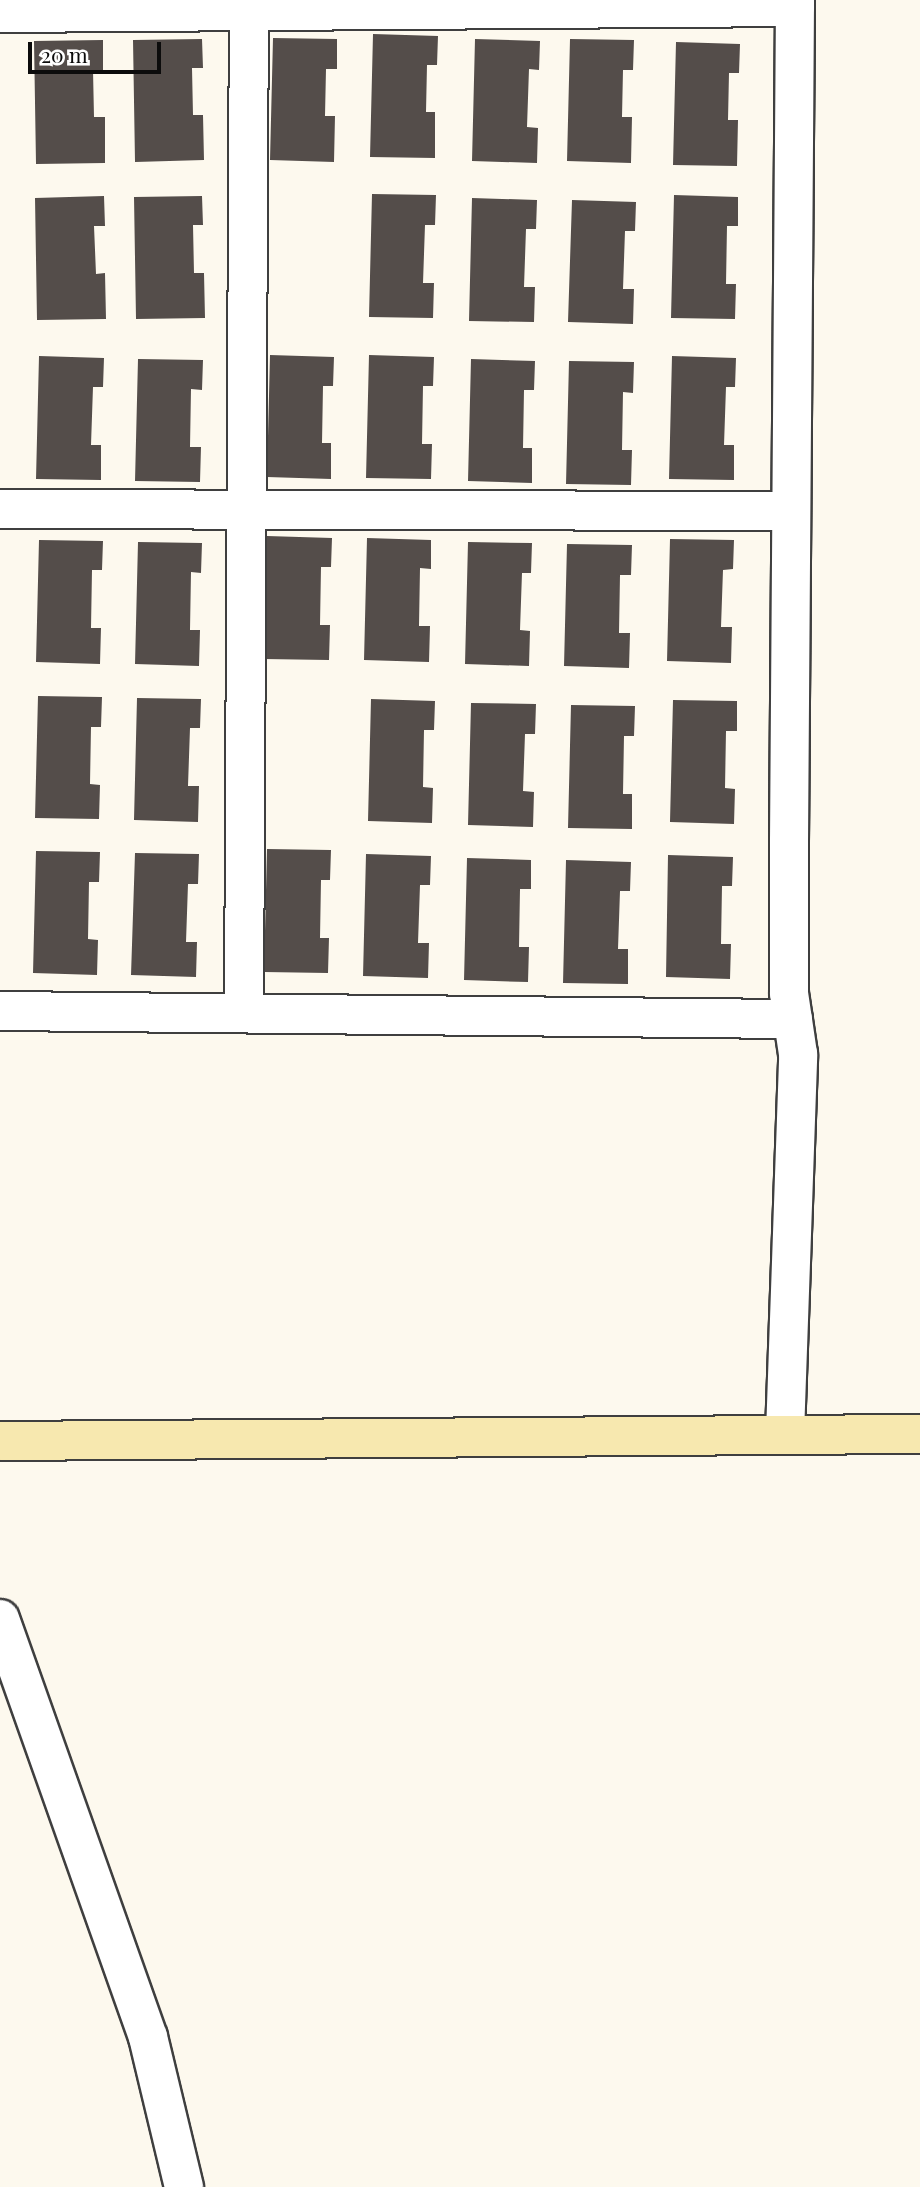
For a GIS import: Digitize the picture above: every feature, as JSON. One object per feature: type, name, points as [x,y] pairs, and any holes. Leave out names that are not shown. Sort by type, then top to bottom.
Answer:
[{"type":"main road","points":[[0,1441],[920,1434]]},
{"type":"street","points":[[0,13],[249,5],[795,3],[788,511],[793,1019],[798,1054],[785,1434]]},
{"type":"street","points":[[244,1013],[249,5]]},
{"type":"street","points":[[0,509],[788,511]]},
{"type":"street","points":[[0,1011],[793,1019]]},
{"type":"street","points":[[0,1619],[148,2038],[184,2187]]},
{"type":"building","points":[[373,34],[438,36],[437,65],[427,65],[426,112],[435,112],[435,158],[370,157]]},
{"type":"building","points":[[273,38],[337,39],[337,69],[326,69],[325,116],[335,116],[334,162],[270,160]]},
{"type":"building","points":[[202,39],[203,68],[192,68],[193,115],[203,115],[204,160],[135,162],[133,40]]},
{"type":"building","points":[[475,39],[540,41],[539,70],[529,69],[527,127],[538,128],[537,163],[472,161]]},
{"type":"building","points":[[570,39],[634,40],[633,70],[623,70],[622,117],[632,117],[631,163],[567,161]]},
{"type":"building","points":[[103,40],[103,70],[93,70],[94,117],[105,117],[105,163],[36,164],[34,41]]},
{"type":"building","points":[[676,42],[740,44],[739,73],[729,73],[728,120],[738,120],[737,166],[673,165]]},
{"type":"building","points":[[372,194],[436,195],[435,225],[425,225],[423,283],[434,283],[433,318],[369,317]]},
{"type":"building","points":[[674,195],[738,197],[738,226],[727,226],[726,284],[736,284],[735,319],[671,318]]},
{"type":"building","points":[[104,196],[105,226],[94,226],[96,274],[105,273],[106,319],[37,320],[35,198]]},
{"type":"building","points":[[202,196],[203,225],[193,225],[194,273],[204,273],[205,318],[136,319],[134,197]]},
{"type":"building","points":[[472,198],[537,200],[536,229],[526,229],[524,287],[535,287],[534,322],[469,321]]},
{"type":"building","points":[[572,200],[636,202],[635,231],[625,231],[623,289],[634,289],[633,324],[568,322]]},
{"type":"building","points":[[270,355],[334,357],[333,386],[323,386],[322,443],[331,443],[331,479],[267,477]]},
{"type":"building","points":[[369,355],[434,357],[433,386],[423,386],[422,444],[432,444],[431,479],[366,478]]},
{"type":"building","points":[[39,356],[104,358],[103,387],[93,387],[91,445],[101,445],[101,480],[36,479]]},
{"type":"building","points":[[672,356],[736,358],[735,387],[726,387],[724,445],[734,445],[734,480],[669,479]]},
{"type":"building","points":[[138,359],[203,360],[202,390],[191,389],[190,447],[201,447],[200,482],[135,481]]},
{"type":"building","points":[[471,359],[535,361],[534,390],[524,390],[523,448],[532,448],[532,483],[468,481]]},
{"type":"building","points":[[569,361],[634,362],[633,393],[623,392],[622,450],[632,450],[631,485],[566,484]]},
{"type":"building","points":[[267,536],[332,538],[331,567],[321,567],[320,625],[330,625],[329,660],[264,659]]},
{"type":"building","points":[[367,538],[431,540],[431,569],[420,568],[419,626],[430,626],[429,662],[364,660]]},
{"type":"building","points":[[670,539],[734,540],[733,569],[723,570],[721,627],[732,627],[731,663],[667,661]]},
{"type":"building","points":[[39,540],[103,541],[102,570],[92,570],[91,628],[101,628],[100,664],[36,662]]},
{"type":"building","points":[[138,542],[202,543],[201,573],[191,572],[190,630],[200,630],[199,666],[135,664]]},
{"type":"building","points":[[468,542],[532,543],[531,573],[522,573],[520,630],[530,631],[529,666],[465,664]]},
{"type":"building","points":[[567,544],[632,545],[631,575],[620,575],[619,633],[630,633],[629,668],[564,666]]},
{"type":"building","points":[[38,696],[102,697],[101,727],[91,727],[90,784],[100,785],[99,819],[35,818]]},
{"type":"building","points":[[137,698],[201,699],[200,728],[190,728],[188,786],[199,786],[198,822],[134,820]]},
{"type":"building","points":[[371,699],[435,701],[434,730],[424,730],[423,787],[433,788],[432,823],[368,821]]},
{"type":"building","points":[[673,700],[737,701],[737,731],[726,731],[725,788],[735,789],[734,824],[670,822]]},
{"type":"building","points":[[471,703],[536,704],[535,734],[525,734],[523,791],[534,792],[533,827],[468,825]]},
{"type":"building","points":[[571,705],[635,706],[634,736],[624,736],[623,794],[632,794],[632,829],[568,828]]},
{"type":"building","points":[[267,849],[331,850],[330,880],[321,880],[320,938],[329,938],[328,973],[264,972]]},
{"type":"building","points":[[36,851],[100,852],[99,882],[89,882],[88,939],[98,940],[97,975],[33,973]]},
{"type":"building","points":[[135,853],[199,854],[198,884],[188,884],[186,942],[197,942],[196,977],[131,975]]},
{"type":"building","points":[[366,854],[431,856],[430,885],[420,885],[418,943],[429,943],[428,978],[363,976]]},
{"type":"building","points":[[668,855],[733,857],[732,886],[722,886],[721,944],[731,944],[730,979],[666,977]]},
{"type":"building","points":[[467,858],[531,860],[531,889],[520,889],[519,947],[529,947],[528,982],[464,980]]},
{"type":"building","points":[[566,860],[631,862],[630,891],[620,891],[618,949],[628,949],[628,984],[563,983]]}]
